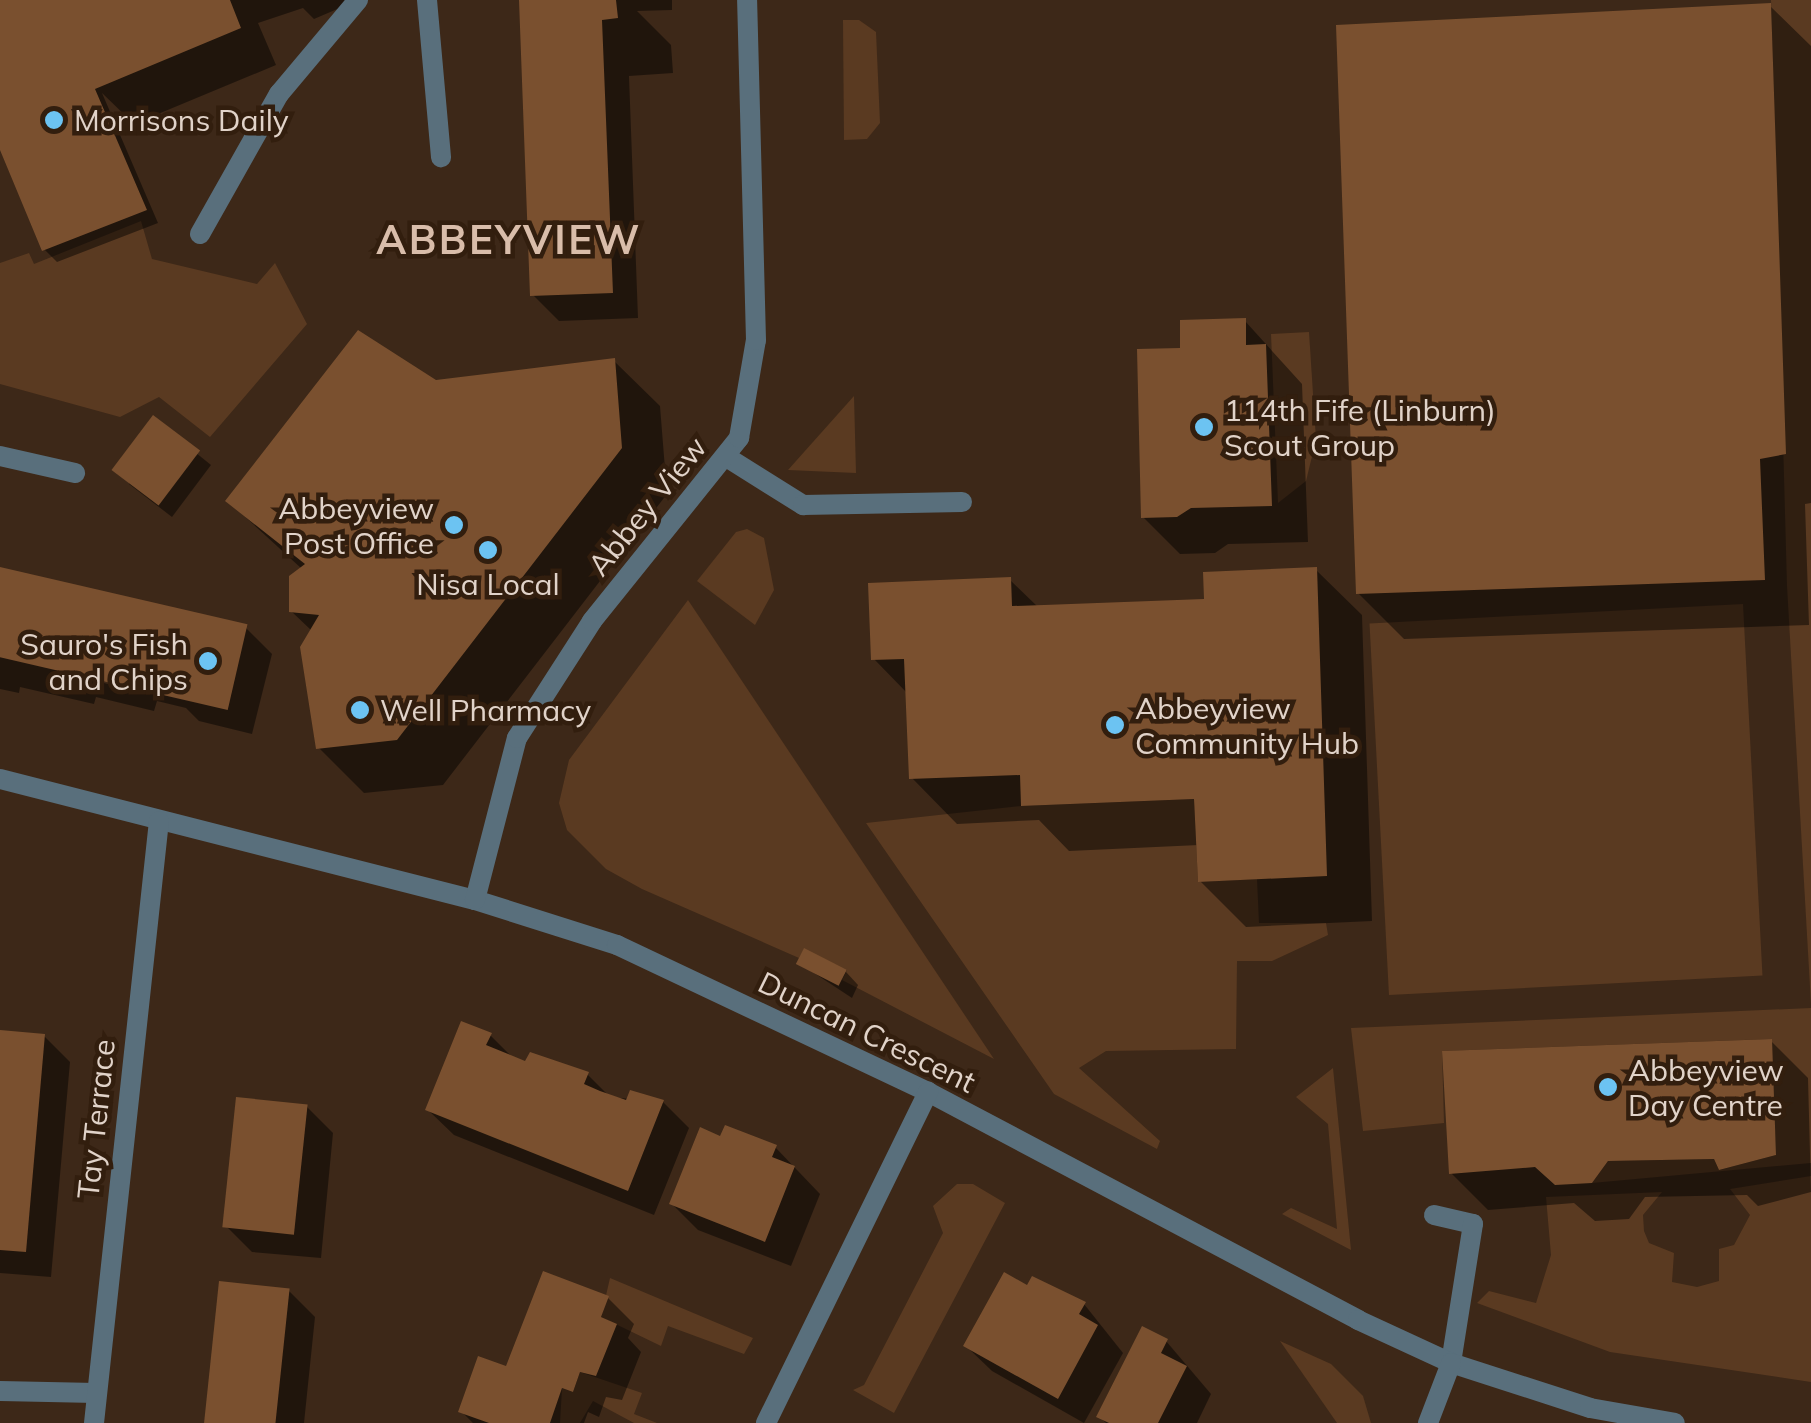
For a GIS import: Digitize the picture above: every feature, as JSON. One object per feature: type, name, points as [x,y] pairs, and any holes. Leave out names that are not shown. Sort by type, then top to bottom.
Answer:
[{"type":"street","points":[[200,234],[279,94],[358,0]]},
{"type":"street","points":[[428,0],[441,157]]},
{"type":"street","name":"Abbey View","points":[[475,900],[517,738],[592,621],[728,458],[746,411],[756,340],[747,0]]},
{"type":"street","points":[[0,456],[75,473]]},
{"type":"street","points":[[728,458],[803,504],[962,502]]},
{"type":"street","name":"Duncan Crescent","points":[[0,779],[475,900],[617,945],[928,1092],[1358,1320],[1451,1363],[1590,1408],[1675,1423]]},
{"type":"street","name":"Tay Terrace","points":[[94,1423],[159,821]]},
{"type":"street","points":[[766,1423],[928,1092]]},
{"type":"street","points":[[1428,1423],[1451,1363],[1473,1224],[1434,1215]]},
{"type":"street","points":[[0,1392],[96,1393]]},
{"type":"shaded area","points":[[1771,0],[1811,0],[1811,1004],[1787,586]]},
{"type":"shaded area","points":[[843,20],[859,20],[876,32],[880,123],[867,139],[844,140]]},
{"type":"shaded area","points":[[141,221],[152,259],[257,284],[275,263],[307,324],[210,437],[159,397],[120,417],[0,384],[0,263],[29,253],[34,264]]},
{"type":"shaded area","points":[[1309,332],[1316,440],[1306,481],[1278,503],[1271,334]]},
{"type":"shaded area","points":[[854,396],[856,473],[788,470]]},
{"type":"shaded area","points":[[747,529],[764,538],[774,590],[755,625],[697,581],[736,532]]},
{"type":"shaded area","points":[[688,600],[994,1059],[842,980],[847,970],[804,949],[799,958],[642,889],[606,869],[567,830],[559,803],[569,760]]},
{"type":"shaded area","points":[[1743,604],[1762,975],[1389,995],[1370,624]]},
{"type":"shaded area","points":[[1194,799],[1198,882],[1257,879],[1259,923],[1326,923],[1328,935],[1272,961],[1237,961],[1236,1049],[1106,1051],[1079,1068],[1160,1141],[1157,1149],[1054,1094],[866,823],[1021,806]]},
{"type":"shaded area","points":[[1811,1008],[1811,1163],[1592,1183],[1608,1161],[1714,1159],[1719,1170],[1776,1155],[1771,1039],[1442,1051],[1444,1123],[1363,1131],[1351,1028]]},
{"type":"shaded area","points":[[1333,1068],[1351,1250],[1282,1214],[1291,1208],[1337,1229],[1328,1124],[1296,1097]]},
{"type":"shaded area","points":[[1811,1176],[1811,1382],[1610,1352],[1477,1303],[1489,1291],[1536,1303],[1551,1255],[1546,1197],[1662,1192],[1643,1215],[1644,1231],[1649,1243],[1674,1253],[1672,1282],[1697,1287],[1719,1281],[1719,1249],[1734,1245],[1750,1215],[1730,1189]]},
{"type":"shaded area","points":[[957,1184],[973,1184],[1005,1203],[894,1413],[853,1390],[864,1385],[943,1233],[933,1206]]},
{"type":"shaded area","points":[[610,1278],[753,1338],[744,1354],[668,1326],[661,1346],[601,1317]]},
{"type":"shaded area","points":[[1280,1341],[1331,1364],[1363,1396],[1371,1423],[1337,1423]]},
{"type":"shaded area","points":[[580,1372],[642,1393],[634,1414],[657,1423],[634,1423],[593,1401],[580,1423],[560,1423],[562,1388],[573,1392]]},
{"type":"building","name":"Morrisons Daily","points":[[0,0],[230,0],[241,28],[95,89],[147,210],[42,251],[0,150]]},
{"type":"building","points":[[519,0],[616,0],[618,18],[602,20],[613,293],[530,296]]},
{"type":"building","points":[[1771,3],[1786,454],[1760,459],[1765,580],[1356,594],[1336,25]]},
{"type":"building","name":"114th Fife (Linburn) Scout Group","points":[[1246,318],[1246,345],[1266,344],[1272,506],[1191,508],[1177,517],[1141,518],[1137,349],[1180,348],[1180,320]]},
{"type":"building","points":[[358,330],[436,380],[615,358],[622,448],[397,740],[316,749],[300,647],[319,615],[289,612],[289,576],[305,564],[225,501]]},
{"type":"building","points":[[153,415],[200,451],[159,506],[111,470]]},
{"type":"building","points":[[0,567],[247,624],[228,710],[0,657]]},
{"type":"building","name":"Abbeyview Community Hub","points":[[1317,567],[1327,876],[1198,882],[1194,799],[1021,806],[1020,775],[909,779],[904,659],[871,660],[868,583],[1011,577],[1012,606],[1044,605],[1204,599],[1203,572]]},
{"type":"building","points":[[804,948],[847,970],[839,986],[796,964]]},
{"type":"building","points":[[461,1021],[492,1033],[486,1045],[525,1061],[530,1052],[589,1072],[584,1084],[600,1091],[626,1100],[630,1090],[664,1100],[628,1191],[425,1110]]},
{"type":"building","points":[[0,1030],[45,1034],[26,1252],[0,1250]]},
{"type":"building","name":"Abbeyview Day Centre","points":[[1772,1039],[1776,1155],[1719,1170],[1714,1159],[1608,1161],[1592,1183],[1555,1185],[1535,1167],[1449,1174],[1442,1051]]},
{"type":"building","points":[[236,1097],[308,1105],[294,1235],[222,1227]]},
{"type":"building","points":[[725,1125],[777,1145],[772,1157],[795,1166],[765,1242],[669,1204],[700,1127],[720,1136]]},
{"type":"building","points":[[543,1271],[609,1296],[601,1317],[617,1324],[596,1376],[580,1372],[573,1392],[562,1388],[550,1423],[489,1423],[458,1412],[478,1356],[506,1366]]},
{"type":"building","points":[[1004,1272],[1027,1285],[1032,1276],[1086,1302],[1079,1314],[1098,1325],[1058,1399],[963,1346]]},
{"type":"building","points":[[219,1281],[290,1288],[275,1423],[204,1423]]},
{"type":"building","points":[[1142,1326],[1168,1339],[1161,1353],[1187,1366],[1158,1423],[1109,1423],[1096,1417]]},
{"type":"place","name":"Morrisons Daily","points":[[54,120]]},
{"type":"place","name":"114th Fife (Linburn) Scout Group","points":[[1204,427]]},
{"type":"place","name":"Abbeyview Post Office","points":[[454,525]]},
{"type":"place","name":"Nisa Local","points":[[488,550]]},
{"type":"place","name":"Sauro's Fish and Chips","points":[[208,661]]},
{"type":"place","name":"Well Pharmacy","points":[[360,710]]},
{"type":"place","name":"Abbeyview Community Hub","points":[[1115,725]]},
{"type":"place","name":"Abbeyview Day Centre","points":[[1608,1087]]},
{"type":"district","name":"ABBEYVIEW","points":[[509,239]]}]
